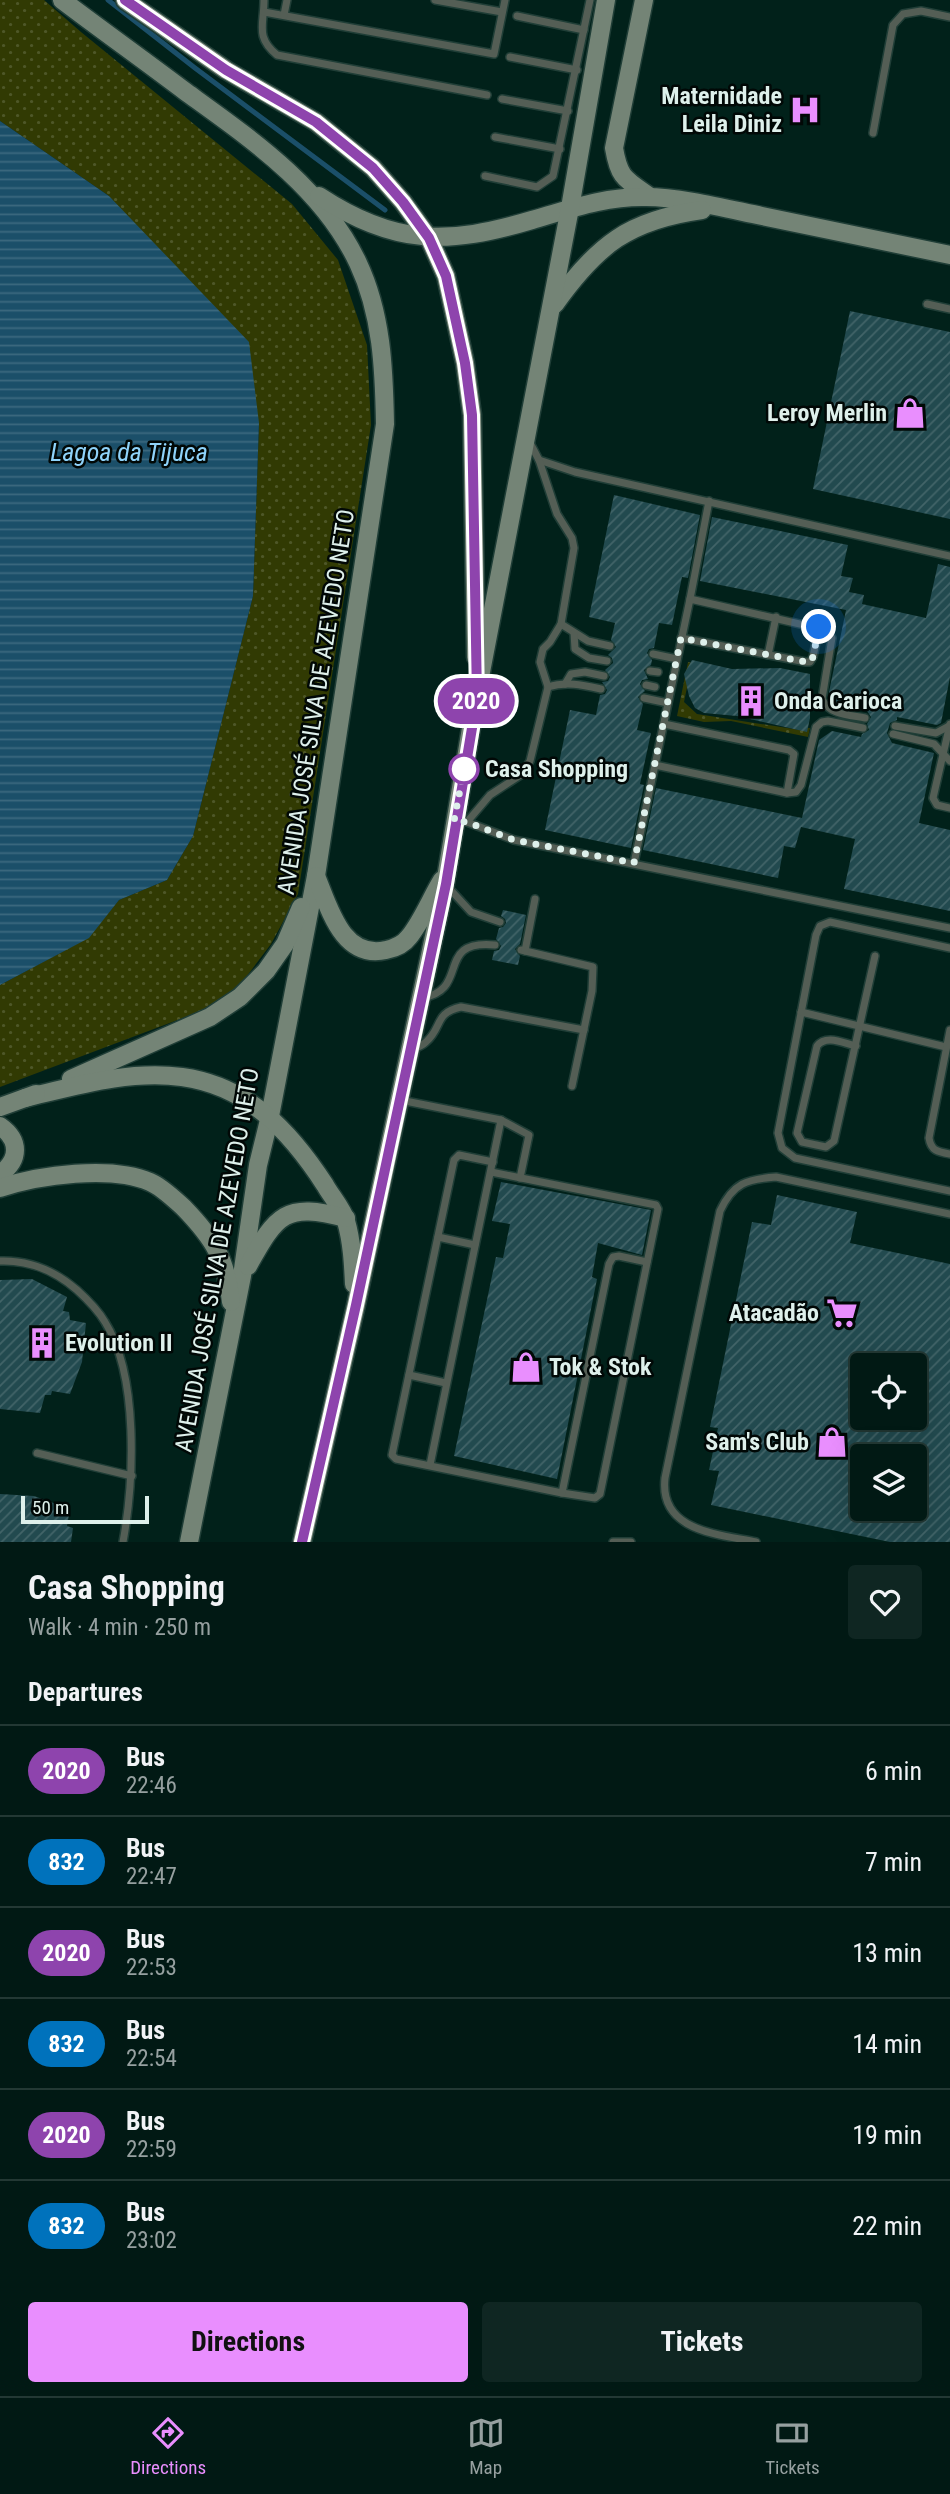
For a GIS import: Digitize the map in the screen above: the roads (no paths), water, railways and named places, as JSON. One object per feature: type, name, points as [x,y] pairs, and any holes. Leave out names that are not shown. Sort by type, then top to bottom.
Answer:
[{"type":"street","name":"AVENIDA JOSÉ SILVA DE AZEVEDO NETO","points":[[62,0],[244,134],[302,185],[332,220],[358,263],[375,314],[384,359],[385,424],[316,876],[270,1116],[258,1165],[242,1276],[189,1542]]},
{"type":"street","points":[[78,0],[88,19]]},
{"type":"street","points":[[125,0],[226,70],[316,122],[373,168],[403,202],[429,238],[446,276],[465,363],[472,415],[477,698]]},
{"type":"street","points":[[302,1542],[356,1305],[446,878],[461,822],[477,698],[570,208],[589,37],[606,0]]},
{"type":"street","points":[[644,0],[614,148],[617,168],[625,180],[649,197]]},
{"type":"street","points":[[302,185],[335,207],[368,224],[405,235],[429,238],[482,233],[601,201],[649,197],[719,207],[950,255]]},
{"type":"street","points":[[550,311],[575,275],[603,248],[626,232],[651,219],[719,207]]},
{"type":"street","points":[[316,876],[339,930],[358,947],[380,951],[401,945],[411,936],[446,878]]},
{"type":"street","points":[[0,1107],[210,1017],[240,997],[266,971],[285,944],[316,876]]},
{"type":"street","points":[[25,1098],[135,1075],[182,1077],[230,1090],[270,1116],[305,1153],[346,1218],[356,1305]]},
{"type":"street","points":[[0,1126],[9,1132],[16,1147],[10,1167],[0,1174]]},
{"type":"street","points":[[0,1188],[47,1178],[107,1172],[150,1182],[172,1196],[212,1238],[229,1278],[233,1320]]},
{"type":"street","points":[[242,1276],[262,1240],[278,1219],[296,1210],[317,1210],[346,1218]]},
{"type":"lane","points":[[264,0],[261,34],[265,45],[276,55],[488,95]]},
{"type":"lane","points":[[284,15],[287,0]]},
{"type":"lane","points":[[435,0],[502,12]]},
{"type":"lane","points":[[264,12],[494,54],[505,0]]},
{"type":"lane","points":[[485,176],[537,187],[553,176],[577,70],[589,37],[590,0]]},
{"type":"lane","points":[[873,133],[893,25],[903,14],[921,10],[950,16]]},
{"type":"lane","points":[[517,16],[589,37]]},
{"type":"lane","points":[[510,57],[577,70]]},
{"type":"lane","points":[[502,99],[568,111]]},
{"type":"lane","points":[[495,137],[560,149]]},
{"type":"lane","points":[[927,304],[950,309]]},
{"type":"lane","points":[[526,434],[539,460],[557,514],[572,538],[574,548],[561,624],[543,649],[540,662],[548,687],[527,768],[490,795],[461,822],[514,840],[950,928]]},
{"type":"lane","points":[[539,460],[575,472],[950,556]]},
{"type":"lane","points":[[634,863],[709,501]]},
{"type":"lane","points":[[690,599],[825,630],[832,638],[822,699],[825,706],[831,711],[865,718]]},
{"type":"lane","points":[[768,655],[776,617]]},
{"type":"lane","points":[[561,624],[588,641],[610,646]]},
{"type":"lane","points":[[681,638],[810,662],[819,627]]},
{"type":"lane","points":[[574,633],[575,649],[580,654],[607,661]]},
{"type":"lane","points":[[653,654],[677,659]]},
{"type":"lane","points":[[565,684],[571,674],[577,672],[604,676]]},
{"type":"lane","points":[[548,687],[565,684],[601,689]]},
{"type":"lane","points":[[644,698],[668,703]]},
{"type":"lane","points":[[655,765],[787,793],[796,792],[802,785],[816,727],[828,720],[863,728]]},
{"type":"lane","points":[[664,724],[789,750],[794,754],[794,760],[787,793]]},
{"type":"lane","points":[[895,726],[936,733],[950,725]]},
{"type":"lane","points":[[950,725],[934,801],[937,805],[950,808]]},
{"type":"lane","points":[[893,734],[934,744],[950,761]]},
{"type":"lane","points":[[446,878],[471,912],[500,922]]},
{"type":"lane","points":[[535,899],[523,951],[593,967],[592,991],[572,1086]]},
{"type":"lane","points":[[950,948],[831,922],[820,926],[816,935],[778,1133],[782,1148],[795,1158],[950,1191]]},
{"type":"lane","points":[[422,998],[441,992],[447,985],[459,955],[469,946],[495,945]]},
{"type":"lane","points":[[856,1046],[827,1039],[821,1040],[817,1046],[797,1133],[802,1142],[826,1147],[834,1142],[856,1046],[875,956]]},
{"type":"lane","points":[[410,1051],[429,1040],[439,1018],[447,1010],[461,1007],[584,1030]]},
{"type":"lane","points":[[801,1012],[946,1047]]},
{"type":"lane","points":[[950,1030],[929,1138],[930,1146],[935,1151],[950,1154]]},
{"type":"lane","points":[[399,1100],[501,1120],[529,1135],[520,1178]]},
{"type":"lane","points":[[430,1465],[501,1120]]},
{"type":"lane","points":[[491,1172],[656,1205],[658,1209],[600,1494],[591,1499],[396,1459],[392,1455],[455,1157],[459,1155],[493,1162]]},
{"type":"lane","points":[[756,1542],[704,1531],[689,1525],[678,1518],[664,1498],[665,1478],[717,1224],[728,1195],[739,1185],[756,1178],[776,1177],[950,1214]]},
{"type":"lane","points":[[438,1237],[475,1245]]},
{"type":"lane","points":[[562,1493],[609,1264],[613,1257],[620,1256],[647,1262]]},
{"type":"lane","points":[[0,1261],[34,1263],[64,1278],[89,1301],[106,1323],[125,1382],[132,1445],[132,1476],[123,1542]]},
{"type":"lane","points":[[409,1375],[446,1384]]},
{"type":"lane","points":[[37,1453],[132,1476]]},
{"type":"lane","points":[[613,1542],[631,1542]]},
{"type":"water","name":"Lagoa da Tijuca","points":[[0,121],[109,196],[249,342],[259,423],[253,596],[193,836],[167,880],[119,900],[89,938],[0,985]]},
{"type":"waterway","points":[[108,0],[385,210]]},
{"type":"place","name":"Maternidade Leila Diniz","points":[[805,110]]},
{"type":"place","name":"Leroy Merlin","points":[[910,413]]},
{"type":"place","name":"Onda Carioca","points":[[751,701]]},
{"type":"place","name":"Casa Shopping","points":[[464,769]]},
{"type":"place","name":"Atacadão","points":[[842,1313]]},
{"type":"place","name":"Evolution II","points":[[42,1343]]},
{"type":"place","name":"Tok & Stok","points":[[526,1367]]},
{"type":"place","name":"Sam's Club","points":[[832,1442]]}]
